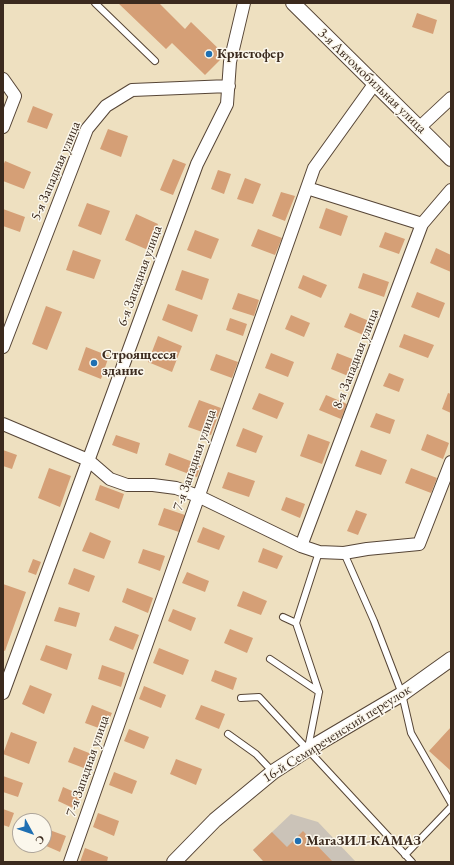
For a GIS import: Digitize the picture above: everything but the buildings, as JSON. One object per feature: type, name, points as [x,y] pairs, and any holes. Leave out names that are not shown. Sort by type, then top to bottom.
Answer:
[{"type":"street","name":"6-я Западная улица","points":[[3,693],[197,164],[228,104],[230,62],[244,3]]},
{"type":"street","name":"3-я Автомобильная улица","points":[[293,3],[451,158]]},
{"type":"street","points":[[3,79],[15,96],[3,127]]},
{"type":"street","name":"7-я Западная улица","points":[[70,862],[314,168],[375,83]]},
{"type":"street","name":"5-я Западная улица","points":[[3,347],[87,129],[106,106],[132,90],[229,86]]},
{"type":"street","points":[[420,127],[451,98]]},
{"type":"street","points":[[307,188],[422,224]]},
{"type":"street","name":"8-я Западная улица","points":[[301,546],[422,224],[451,190]]},
{"type":"street","points":[[3,424],[88,460],[110,479],[127,485],[153,485],[176,488],[198,496],[301,546],[319,552],[344,553],[367,549],[419,544],[451,462]]},
{"type":"street","name":"16-й Семиреченский переулок","points":[[174,862],[215,820],[273,772],[307,750],[402,694],[451,659]]},
{"type":"lane","points":[[95,3],[155,61]]},
{"type":"lane","points":[[307,750],[319,692],[296,623],[319,552]]},
{"type":"lane","points":[[344,553],[374,621],[402,694],[411,733],[451,803]]},
{"type":"lane","points":[[283,617],[296,623]]},
{"type":"lane","points":[[270,660],[319,692]]},
{"type":"lane","points":[[242,698],[259,697],[412,862]]},
{"type":"lane","points":[[228,734],[256,754],[273,772]]},
{"type":"lane","points":[[405,855],[451,807]]},
{"type":"shaded area","points":[[291,814],[318,822],[356,862],[264,862],[253,850]]},
{"type":"place","name":"Кристофер","points":[[209,54]]},
{"type":"place","name":"Строящееся здание","points":[[94,363]]},
{"type":"place","name":"МагаЗИЛ-КАМАЗ","points":[[298,841]]}]
